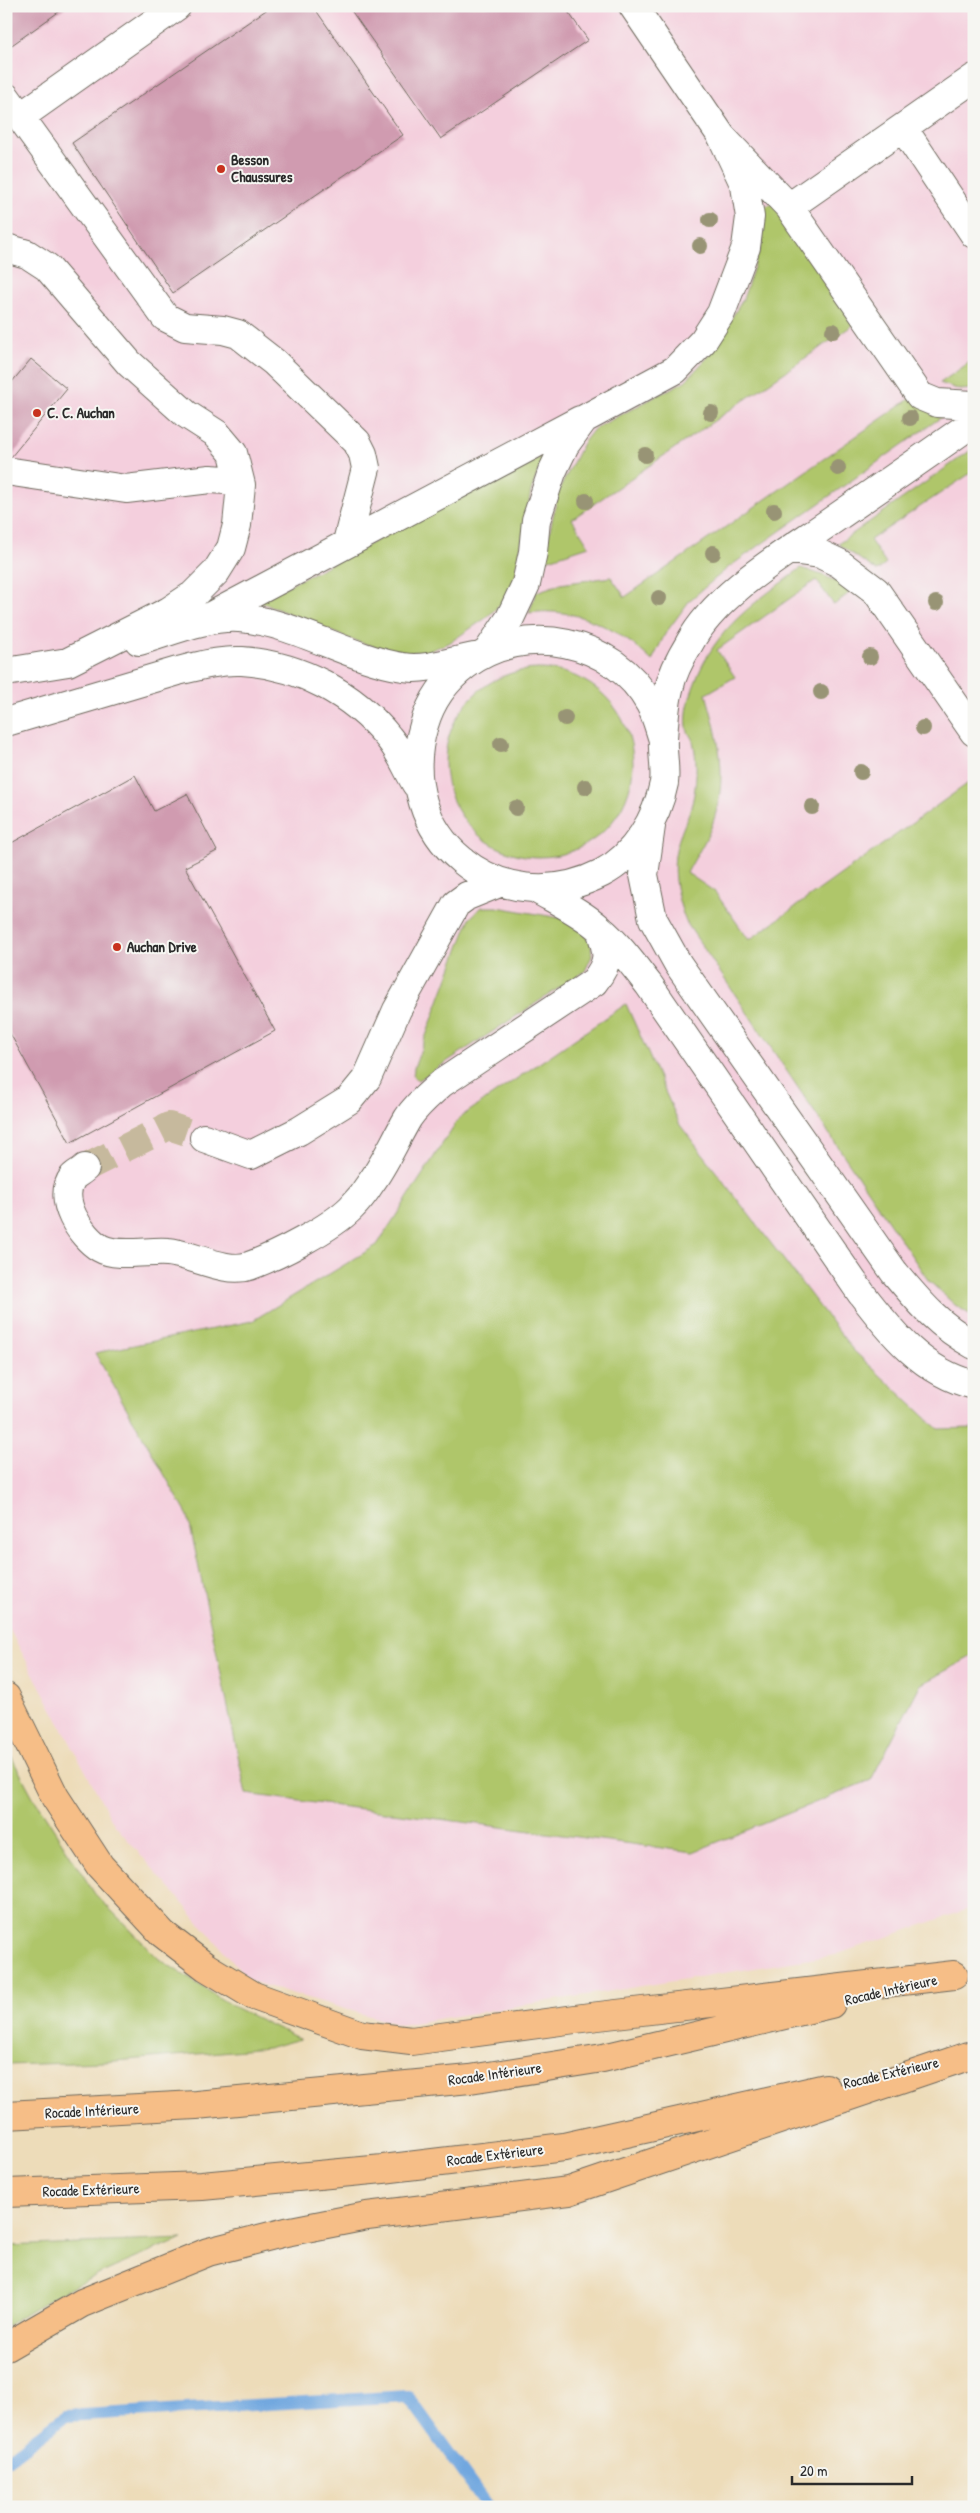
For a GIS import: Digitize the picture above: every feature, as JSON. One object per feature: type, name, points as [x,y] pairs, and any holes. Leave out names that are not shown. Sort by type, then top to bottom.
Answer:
[{"type":"highway","points":[[6,1697],[55,1797],[100,1866],[163,1934],[206,1967],[254,1996],[315,2020],[362,2035],[411,2041],[590,2017],[964,1972]]},
{"type":"highway","name":"Rocade Intérieure","points":[[6,2115],[196,2105],[480,2077],[603,2058],[964,1972]]},
{"type":"highway","points":[[6,2347],[82,2303],[208,2252],[286,2232],[367,2216],[569,2191],[971,2055]]},
{"type":"highway","name":"Rocade Extérieure","points":[[6,2193],[202,2186],[383,2169],[564,2147],[971,2055]]},
{"type":"street","points":[[177,6],[13,107],[165,317],[185,327],[223,330],[238,334],[274,362],[357,442],[363,454],[366,468],[364,483],[347,542]]},
{"type":"street","points":[[196,624],[347,542],[675,370],[703,341],[721,313],[746,247],[750,216],[745,186],[722,137],[633,6]]},
{"type":"street","points":[[789,207],[974,78]]},
{"type":"street","points":[[903,128],[974,234]]},
{"type":"street","points":[[722,137],[789,207],[920,396],[937,403],[974,405]]},
{"type":"street","points":[[6,248],[28,254],[47,267],[129,364],[186,414],[217,434],[233,453],[241,486],[240,507],[233,540],[216,572],[193,595],[169,612],[68,662],[6,672]]},
{"type":"street","points":[[418,788],[417,747],[429,707],[454,674],[483,653],[510,618],[526,584],[533,552],[536,520],[552,472],[566,445],[584,419]]},
{"type":"street","points":[[974,422],[790,550],[716,605],[690,641],[669,687],[663,740],[664,781],[652,820],[644,875],[653,919],[678,964],[894,1272],[925,1309],[950,1332],[974,1345]]},
{"type":"street","points":[[6,471],[126,489],[210,479],[226,480],[241,486]]},
{"type":"street","points":[[790,550],[820,554],[839,563],[876,592],[974,732]]},
{"type":"street","points":[[6,682],[196,624],[236,618],[263,621],[347,653],[404,668],[483,653],[524,640],[561,641],[597,653],[627,674],[650,704],[663,740]]},
{"type":"street","points":[[6,722],[178,671],[206,664],[241,661],[288,670],[336,689],[360,706],[391,740],[418,788],[433,828],[461,861],[499,883],[538,890],[573,886],[606,872],[632,849],[652,820]]},
{"type":"street","points":[[204,1138],[251,1155],[299,1131],[349,1100],[367,1078],[397,1010],[456,904],[466,896],[499,883]]},
{"type":"street","points":[[538,890],[600,928],[625,954],[649,985],[861,1293],[892,1332],[928,1366],[974,1385]]},
{"type":"street","points":[[85,1168],[73,1177],[67,1190],[69,1207],[85,1235],[101,1249],[133,1254],[166,1252],[192,1256],[228,1267],[247,1267],[269,1257],[320,1230],[351,1209],[371,1183],[409,1117],[424,1099],[442,1083],[594,982],[604,969],[606,959],[606,950],[600,928]]},
{"type":"shaded area","points":[[6,6],[974,6],[974,1907],[835,1955],[400,2025],[250,1981],[114,1824],[6,1623]]},
{"type":"green space","points":[[774,202],[856,323],[572,519],[589,546],[543,561],[559,490],[583,443],[594,429],[685,381],[708,357],[743,299],[762,243],[763,208]]},
{"type":"green space","points":[[974,359],[974,389],[960,390],[940,383]]},
{"type":"green space","points":[[911,398],[943,416],[729,567],[690,600],[665,634],[652,661],[626,639],[596,622],[563,613],[529,613],[536,592],[560,584],[611,577],[625,597]]},
{"type":"green space","points":[[974,448],[974,471],[870,540],[886,564],[877,571],[838,544]]},
{"type":"green space","points":[[544,455],[531,491],[515,578],[503,602],[486,618],[449,643],[426,652],[394,652],[352,640],[258,601]]},
{"type":"green space","points":[[801,568],[825,576],[853,590],[834,605],[816,580],[717,650],[735,677],[706,694],[718,743],[721,775],[720,791],[710,831],[687,873],[715,892],[749,940],[974,779],[974,1317],[955,1305],[928,1280],[686,922],[678,898],[674,872],[675,855],[692,802],[696,781],[693,741],[688,731],[687,721],[691,693],[703,663],[725,631],[768,592]]},
{"type":"green space","points":[[530,669],[548,669],[575,676],[606,696],[626,727],[633,754],[633,772],[626,799],[606,830],[575,850],[548,857],[530,857],[512,853],[495,846],[479,836],[466,823],[456,807],[449,790],[445,772],[445,754],[449,736],[456,719],[466,703],[479,690],[495,680],[512,673]]},
{"type":"green space","points":[[482,907],[497,907],[566,919],[583,931],[591,944],[592,956],[585,971],[419,1080],[413,1077],[414,1068],[470,918]]},
{"type":"green space","points":[[626,1004],[680,1125],[853,1350],[938,1429],[974,1428],[974,1655],[920,1685],[871,1780],[693,1852],[246,1794],[188,1516],[95,1353],[252,1321],[377,1245],[459,1118]]},
{"type":"green space","points":[[6,1747],[33,1797],[95,1894],[159,1959],[232,2006],[300,2039],[267,2048],[104,2062],[6,2065]]},
{"type":"green space","points":[[183,2239],[92,2278],[48,2300],[6,2326],[6,2246]]},
{"type":"building","points":[[6,6],[67,6],[9,47],[6,43]]},
{"type":"building","name":"Besson Chaussures","points":[[272,6],[313,6],[403,135],[173,293],[72,143]]},
{"type":"building","points":[[348,6],[564,6],[588,40],[441,139]]},
{"type":"building","points":[[31,359],[67,389],[6,463],[6,389]]},
{"type":"building","name":"Auchan Drive","points":[[135,775],[154,811],[187,794],[217,851],[185,867],[275,1031],[70,1143],[6,1026],[6,846]]},
{"type":"waterway","points":[[6,2461],[66,2416],[408,2396],[488,2507]]},
{"type":"tunnel","points":[[85,1168],[169,1126],[204,1138]]},
{"type":"place","name":"Besson Chaussures","points":[[221,169]]},
{"type":"place","name":"C. C. Auchan","points":[[37,413]]},
{"type":"place","name":"Auchan Drive","points":[[117,947]]}]
